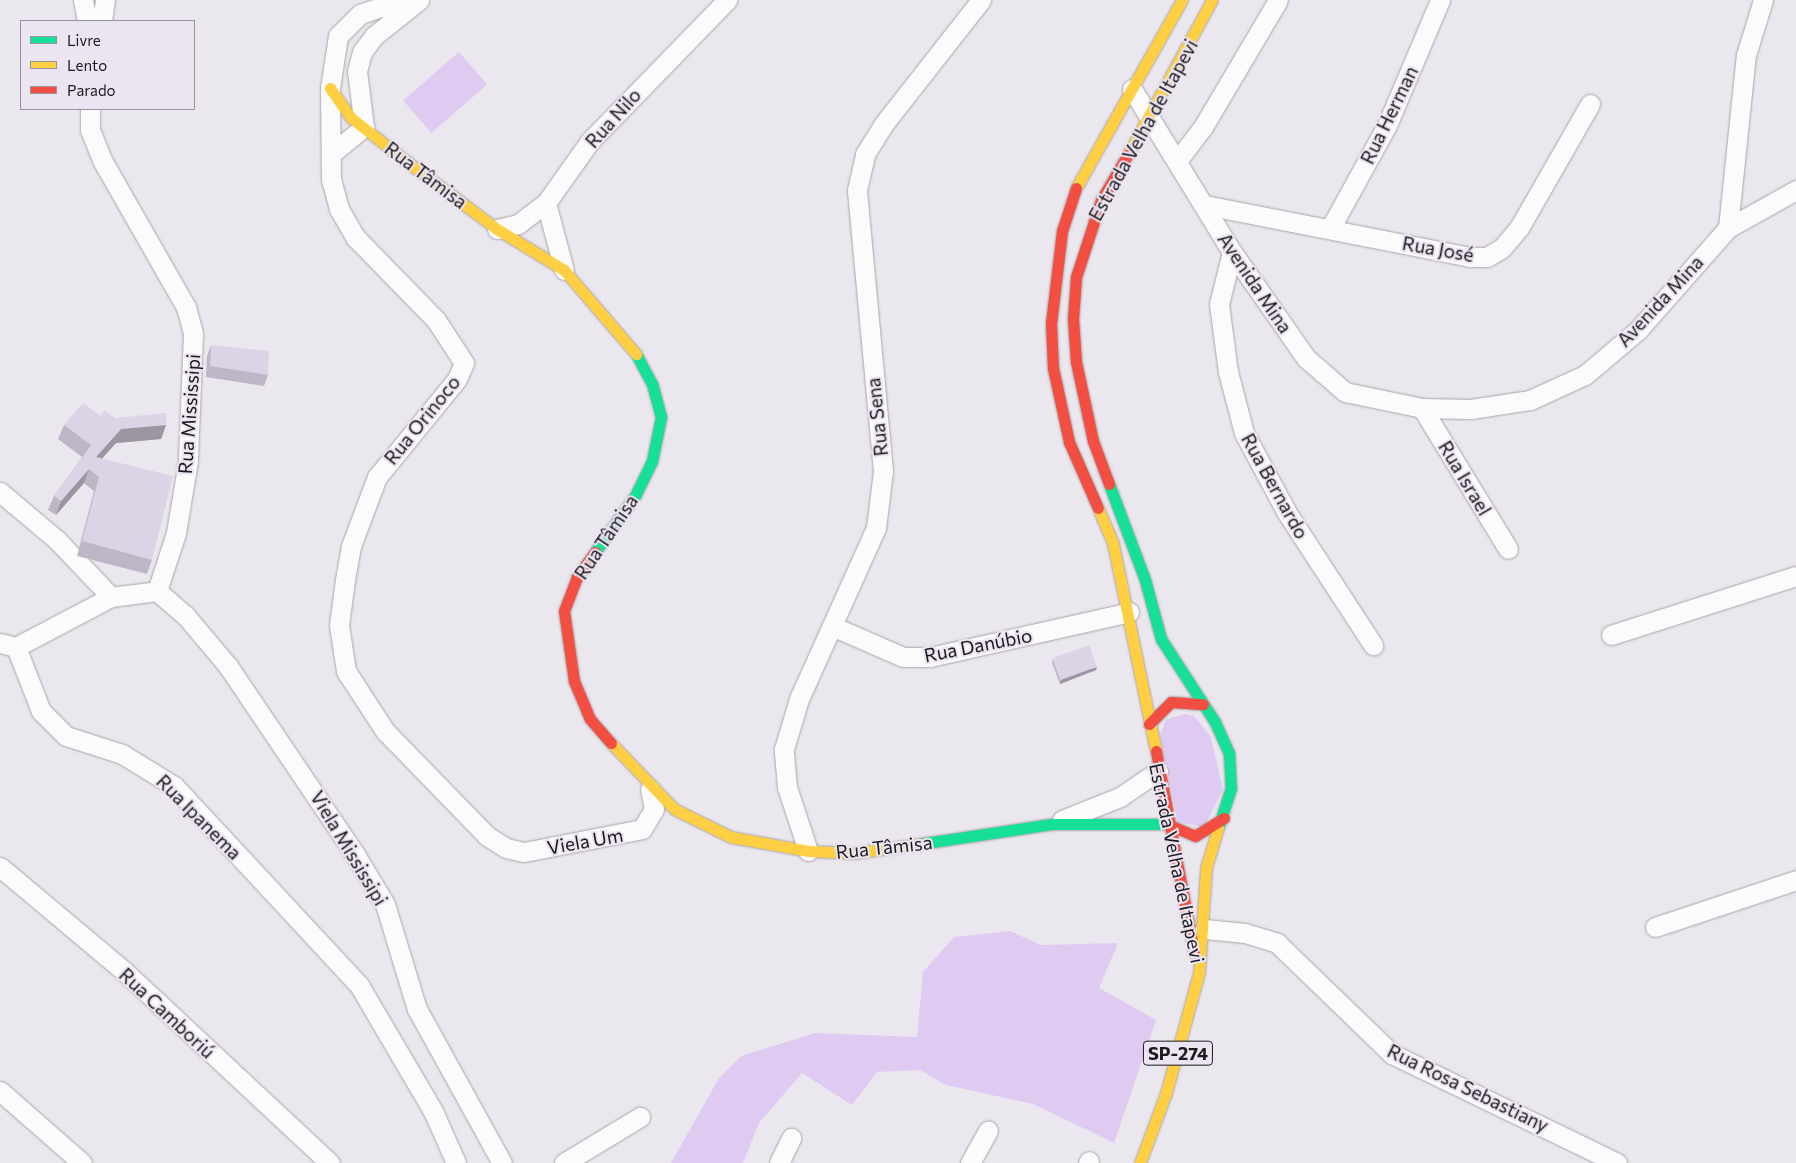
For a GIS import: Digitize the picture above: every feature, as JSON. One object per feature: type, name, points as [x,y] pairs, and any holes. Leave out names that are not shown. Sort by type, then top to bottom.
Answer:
[{"type":"main road","name":"Estrada Velha de Itapevi","points":[[1182,0],[1075,190],[1062,231],[1051,323],[1054,368],[1070,442],[1112,544],[1129,612],[1167,824],[1199,972]]},
{"type":"main road","name":"Estrada Velha de Itapevi","points":[[1199,972],[1206,929],[1206,868],[1224,818],[1231,788],[1229,753],[1203,704],[1161,639],[1145,580],[1093,441],[1076,362],[1076,277],[1085,240],[1101,200],[1149,118],[1212,0]]},
{"type":"main road","name":"Rua Tâmisa","points":[[330,88],[350,117],[497,229],[564,270],[632,347],[652,384],[660,417],[652,461],[635,496],[577,577],[564,611],[574,681],[590,719],[650,789],[674,809],[731,837],[808,851],[854,854],[1051,824],[1167,824]]},
{"type":"main road","points":[[1149,724],[1171,702],[1203,704]]},
{"type":"main road","points":[[1167,824],[1195,836],[1224,818]]},
{"type":"main road","name":"SP-274","points":[[1140,1163],[1166,1093],[1199,972]]},
{"type":"street","points":[[83,0],[87,20]]},
{"type":"street","points":[[102,20],[106,0]]},
{"type":"street","name":"Rua Orinoco","points":[[402,0],[360,14],[338,36],[330,88],[332,180],[339,209],[356,238],[436,320],[464,363],[457,379],[377,476],[351,546],[339,626],[346,671],[385,731],[487,836]]},
{"type":"street","points":[[331,154],[364,127],[357,71],[362,52],[374,36],[419,0]]},
{"type":"street","name":"Rua Nilo","points":[[497,229],[518,224],[546,203],[590,141],[726,0]]},
{"type":"street","name":"Rua Sena","points":[[808,851],[787,786],[784,749],[799,699],[876,528],[883,471],[859,249],[857,190],[865,154],[981,0]]},
{"type":"street","points":[[1177,161],[1203,127],[1278,0]]},
{"type":"street","name":"Rua Herman","points":[[1331,227],[1388,125],[1440,0]]},
{"type":"street","points":[[1728,228],[1746,55],[1763,0]]},
{"type":"street","name":"Avenida Mina","points":[[1132,89],[1232,252],[1306,358],[1345,392],[1422,408],[1471,409],[1530,400],[1585,375],[1638,330],[1728,228],[1796,190]]},
{"type":"street","name":"Rua José","points":[[1205,206],[1331,227],[1469,257],[1487,257],[1502,248],[1519,228],[1590,104]]},
{"type":"street","name":"Rua Mississipi","points":[[90,110],[90,130],[102,160],[186,307],[193,334],[188,461],[176,533],[157,591]]},
{"type":"street","points":[[546,203],[564,270]]},
{"type":"street","name":"Rua Bernardo","points":[[1232,252],[1219,304],[1228,372],[1244,433],[1287,513],[1373,645]]},
{"type":"street","name":"Rua Israel","points":[[1422,408],[1508,549]]},
{"type":"street","points":[[0,492],[57,540],[111,597]]},
{"type":"street","points":[[1611,635],[1796,576]]},
{"type":"street","points":[[8,645],[111,597],[157,591]]},
{"type":"street","name":"Viela Mississipi","points":[[157,591],[185,615],[228,666],[353,850],[385,904],[417,1009],[502,1163]]},
{"type":"street","name":"Rua Danúbio","points":[[832,626],[903,657],[930,657],[1129,612]]},
{"type":"street","name":"Rua Ipanema","points":[[8,645],[41,711],[66,736],[122,754],[174,786],[359,985],[386,1026],[456,1163]]},
{"type":"street","name":"Rua Tâmisa","points":[[1051,824],[1120,798],[1158,771]]},
{"type":"street","name":"Viela Um","points":[[487,836],[506,848],[524,852],[629,834],[651,820],[650,789]]},
{"type":"street","name":"Rua Camboriú","points":[[0,867],[125,972],[319,1160]]},
{"type":"street","points":[[1655,927],[1796,880]]},
{"type":"street","name":"Rua Rosa Sebastiany","points":[[1206,929],[1246,933],[1277,943],[1392,1054],[1617,1163]]},
{"type":"street","points":[[0,1091],[82,1163]]},
{"type":"street","points":[[564,1163],[640,1117]]},
{"type":"street","points":[[970,1163],[988,1131]]},
{"type":"street","points":[[779,1163],[791,1138]]},
{"type":"shaded area","points":[[459,52],[487,84],[431,133],[403,101]]},
{"type":"shaded area","points":[[1184,714],[1194,716],[1211,737],[1223,790],[1204,827],[1178,822],[1160,736],[1166,720]]},
{"type":"shaded area","points":[[1010,931],[1041,945],[1118,943],[1099,988],[1156,1020],[1114,1143],[1033,1104],[946,1085],[920,1070],[877,1072],[852,1105],[802,1073],[759,1123],[743,1163],[671,1163],[719,1078],[741,1056],[815,1033],[917,1037],[923,972],[954,937]]},
{"type":"building","points":[[211,345],[269,351],[268,375],[210,366]]},
{"type":"building","points":[[83,403],[101,416],[104,410],[115,418],[167,413],[166,425],[121,429],[96,457],[173,476],[152,560],[82,541],[99,477],[89,469],[61,501],[54,496],[91,445],[64,425]]},
{"type":"building","points":[[1089,645],[1097,667],[1060,680],[1052,658]]},
{"type":"traffic: fast","points":[[595,552],[635,496],[652,461],[661,417],[652,384],[636,354]]},
{"type":"traffic: fast","points":[[1109,484],[1145,580],[1161,639],[1215,722],[1229,753],[1231,788],[1218,828]]},
{"type":"traffic: fast","points":[[919,844],[1051,824],[1167,824]]},
{"type":"traffic: slow","points":[[1076,188],[1182,0]]},
{"type":"traffic: slow","points":[[1128,154],[1212,0]]},
{"type":"traffic: slow","points":[[330,88],[350,117],[406,161],[497,229],[564,270],[636,354]]},
{"type":"traffic: slow","points":[[1098,508],[1113,544],[1156,751]]},
{"type":"traffic: slow","points":[[611,743],[674,809],[731,837],[808,851],[854,853],[919,844]]},
{"type":"traffic: slow","points":[[1140,1163],[1166,1093],[1199,972],[1206,868],[1218,828]]},
{"type":"traffic: jam","points":[[1109,484],[1093,441],[1076,362],[1073,319],[1076,277],[1101,200],[1128,154]]},
{"type":"traffic: jam","points":[[1076,188],[1062,231],[1051,323],[1053,368],[1069,442],[1098,508]]},
{"type":"traffic: jam","points":[[595,552],[577,577],[564,611],[574,681],[590,719],[611,743]]},
{"type":"traffic: jam","points":[[1149,724],[1171,702],[1203,704]]},
{"type":"traffic: jam","points":[[1156,751],[1194,952]]},
{"type":"traffic: jam","points":[[1167,824],[1195,836],[1224,818]]}]
